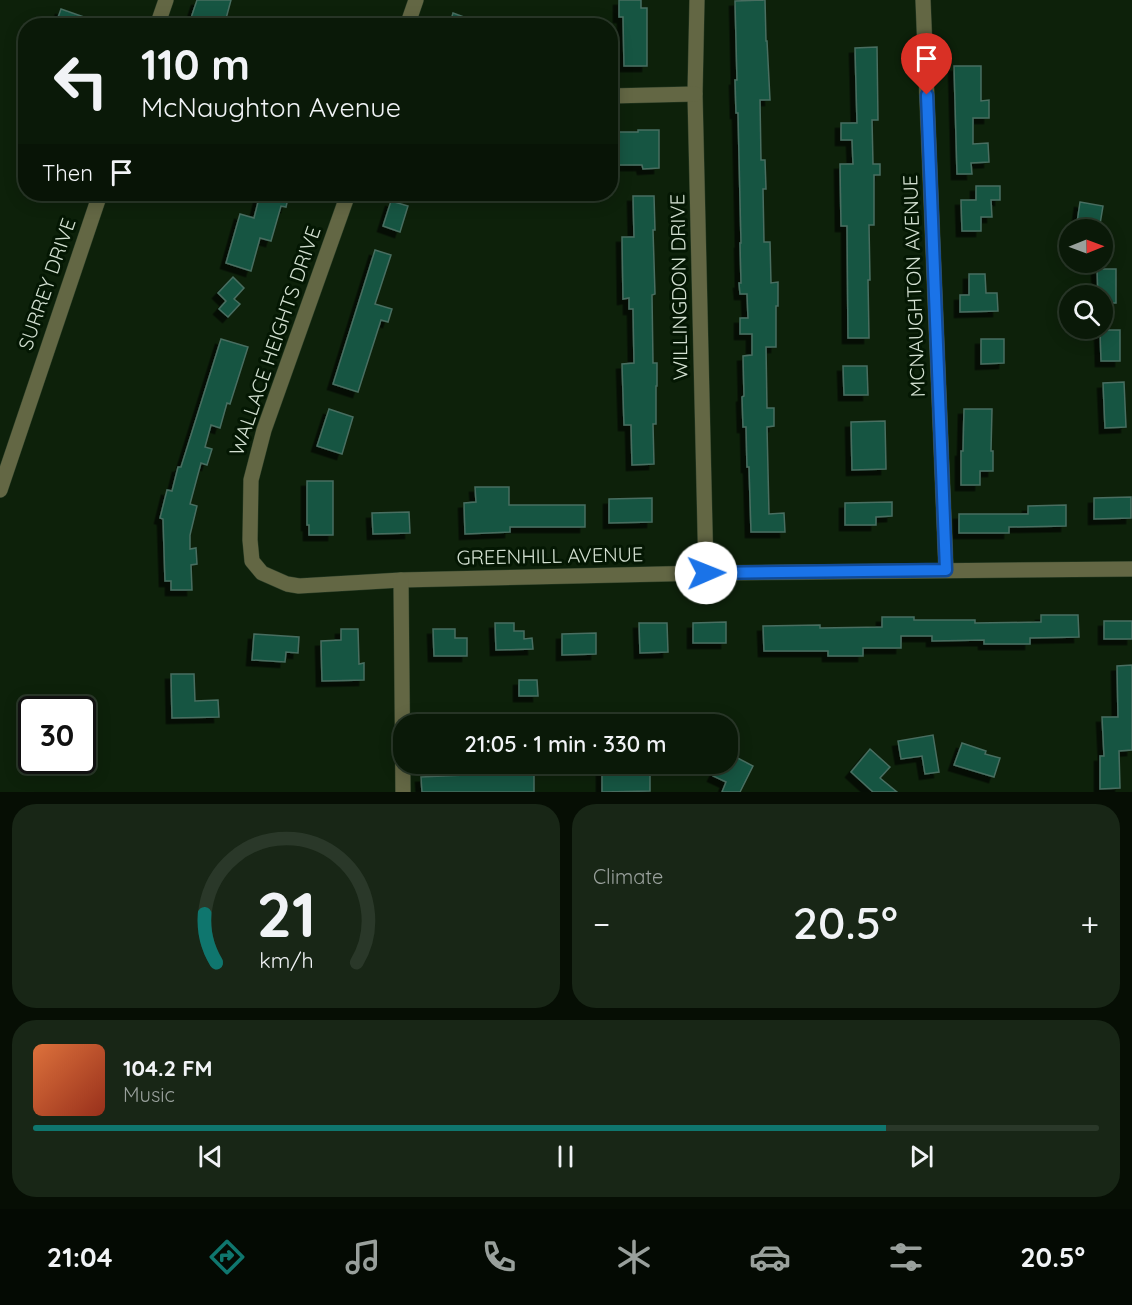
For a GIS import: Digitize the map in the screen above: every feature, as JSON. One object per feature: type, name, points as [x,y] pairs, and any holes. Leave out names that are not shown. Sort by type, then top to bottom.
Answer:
[{"type":"street","points":[[160,18],[166,0]]},
{"type":"street","points":[[410,18],[416,0]]},
{"type":"street","name":"WILLINGDON DRIVE","points":[[697,0],[695,94],[706,573]]},
{"type":"street","name":"MCNAUGHTON AVENUE","points":[[923,0],[946,570]]},
{"type":"street","points":[[618,96],[695,94]]},
{"type":"street","name":"SURREY DRIVE","points":[[0,490],[98,201]]},
{"type":"street","name":"WALLACE HEIGHTS DRIVE","points":[[346,201],[264,430],[251,480],[252,561],[262,573],[287,584],[299,586],[401,580]]},
{"type":"street","name":"GREENHILL AVENUE","points":[[401,580],[706,573],[1132,569]]},
{"type":"street","points":[[401,580],[403,792]]},
{"type":"building","points":[[197,0],[231,0],[226,18],[191,18]]},
{"type":"building","points":[[619,0],[641,0],[641,8],[647,8],[647,66],[624,66],[623,17],[619,17]]},
{"type":"building","points":[[765,0],[770,100],[760,100],[761,160],[765,160],[766,189],[763,189],[764,242],[770,242],[771,283],[778,282],[776,347],[766,347],[767,408],[774,408],[774,426],[767,427],[769,514],[784,513],[785,532],[751,532],[746,427],[743,427],[743,356],[752,355],[752,334],[740,334],[740,318],[748,318],[747,294],[740,294],[739,283],[741,283],[741,243],[735,80],[737,80],[735,1]]},
{"type":"building","points":[[61,9],[87,18],[58,18]]},
{"type":"building","points":[[453,13],[467,18],[451,18]]},
{"type":"building","points":[[877,47],[878,120],[872,120],[873,164],[880,164],[880,175],[874,175],[874,225],[869,225],[869,338],[848,338],[847,226],[841,226],[840,164],[853,164],[852,140],[841,140],[841,123],[857,123],[855,48]]},
{"type":"building","points":[[954,66],[981,66],[981,101],[989,100],[989,118],[973,118],[973,144],[988,143],[989,162],[971,163],[972,174],[957,174]]},
{"type":"building","points":[[638,130],[659,130],[659,168],[643,169],[642,165],[618,165],[618,132],[638,132]]},
{"type":"building","points":[[976,186],[1000,186],[1000,200],[991,200],[992,217],[981,217],[981,231],[962,231],[961,200],[976,200]]},
{"type":"building","points":[[633,196],[654,196],[653,363],[657,363],[657,386],[656,424],[653,424],[654,464],[632,465],[631,425],[624,425],[622,364],[634,363],[633,309],[629,309],[629,298],[623,299],[622,237],[634,237]]},
{"type":"building","points":[[258,201],[287,201],[286,207],[281,206],[271,241],[260,238],[251,271],[226,263],[240,214],[254,218]]},
{"type":"building","points":[[391,201],[408,206],[400,232],[383,226]]},
{"type":"building","points":[[1080,202],[1103,206],[1101,219],[1078,219]]},
{"type":"building","points":[[375,250],[391,255],[375,304],[392,309],[388,322],[381,320],[358,392],[333,384]]},
{"type":"building","points":[[1113,269],[1116,269],[1116,303],[1113,303],[1113,285],[1098,285],[1097,273],[1113,273]]},
{"type":"building","points":[[969,274],[985,274],[986,293],[997,293],[998,311],[960,312],[960,295],[969,295]]},
{"type":"building","points":[[233,277],[244,288],[234,299],[240,304],[228,317],[219,309],[226,301],[218,293]]},
{"type":"building","points":[[1113,330],[1120,330],[1120,361],[1101,361],[1100,339],[1113,339]]},
{"type":"building","points":[[221,339],[248,347],[220,428],[211,425],[205,447],[212,449],[207,465],[201,463],[190,504],[197,506],[190,535],[190,549],[196,548],[197,564],[191,565],[192,590],[171,590],[171,581],[165,581],[163,519],[160,518],[167,490],[172,491],[178,467],[181,467]]},
{"type":"building","points":[[981,339],[1004,339],[1004,363],[981,364]]},
{"type":"building","points":[[843,366],[867,366],[868,395],[844,395]]},
{"type":"building","points":[[1124,382],[1126,427],[1105,428],[1103,383]]},
{"type":"building","points":[[329,409],[353,417],[342,454],[317,446]]},
{"type":"building","points":[[964,409],[992,409],[993,471],[980,471],[980,485],[961,485]]},
{"type":"building","points":[[885,421],[886,469],[852,470],[851,422]]},
{"type":"building","points":[[307,481],[333,481],[333,535],[309,535]]},
{"type":"building","points":[[475,487],[509,487],[509,505],[585,505],[585,527],[510,527],[510,532],[465,534],[464,503],[476,502]]},
{"type":"building","points":[[1131,497],[1131,518],[1094,519],[1094,498]]},
{"type":"building","points":[[652,498],[652,522],[609,523],[609,499]]},
{"type":"building","points":[[892,502],[892,516],[876,517],[876,525],[845,525],[845,503]]},
{"type":"building","points":[[1066,505],[1066,526],[1009,527],[1009,533],[959,533],[959,514],[1028,514],[1028,506]]},
{"type":"building","points":[[409,512],[410,533],[373,534],[372,513]]},
{"type":"building","points":[[1041,615],[1078,615],[1079,637],[1030,638],[1030,644],[984,644],[984,640],[932,641],[932,636],[901,636],[901,648],[863,648],[863,656],[828,656],[828,651],[764,651],[763,626],[882,627],[882,617],[914,617],[914,620],[975,620],[975,623],[1041,622]]},
{"type":"building","points":[[1104,621],[1132,621],[1132,639],[1104,639]]},
{"type":"building","points":[[726,622],[726,643],[693,643],[693,623]]},
{"type":"building","points":[[495,623],[514,623],[514,631],[524,631],[524,639],[532,638],[533,649],[496,650]]},
{"type":"building","points":[[639,623],[667,623],[668,652],[640,653]]},
{"type":"building","points":[[341,629],[358,629],[359,664],[364,663],[364,680],[322,681],[321,641],[341,640]]},
{"type":"building","points":[[433,629],[455,629],[455,638],[467,638],[467,656],[434,656]]},
{"type":"building","points":[[596,633],[596,654],[562,655],[562,634]]},
{"type":"building","points":[[254,634],[299,637],[298,653],[286,652],[285,662],[252,660]]},
{"type":"building","points":[[1132,665],[1132,750],[1119,751],[1120,788],[1100,789],[1100,756],[1104,756],[1102,717],[1118,717],[1117,666]]},
{"type":"building","points":[[171,674],[194,674],[195,701],[218,700],[219,717],[172,718]]},
{"type":"building","points":[[519,680],[537,680],[538,696],[519,696]]},
{"type":"building","points":[[933,735],[939,772],[925,774],[922,756],[901,759],[898,741]]},
{"type":"building","points":[[962,743],[1000,758],[994,777],[954,765]]},
{"type":"building","points":[[870,749],[890,767],[880,778],[897,792],[873,792],[851,772]]},
{"type":"building","points":[[738,758],[753,766],[740,792],[722,792],[726,782],[713,776],[714,774],[738,774]]},
{"type":"building","points":[[534,774],[534,792],[422,792],[421,777]]},
{"type":"building","points":[[602,774],[650,774],[650,791],[602,792]]},
{"type":"route","points":[[706,573],[946,570],[927,95]]}]
